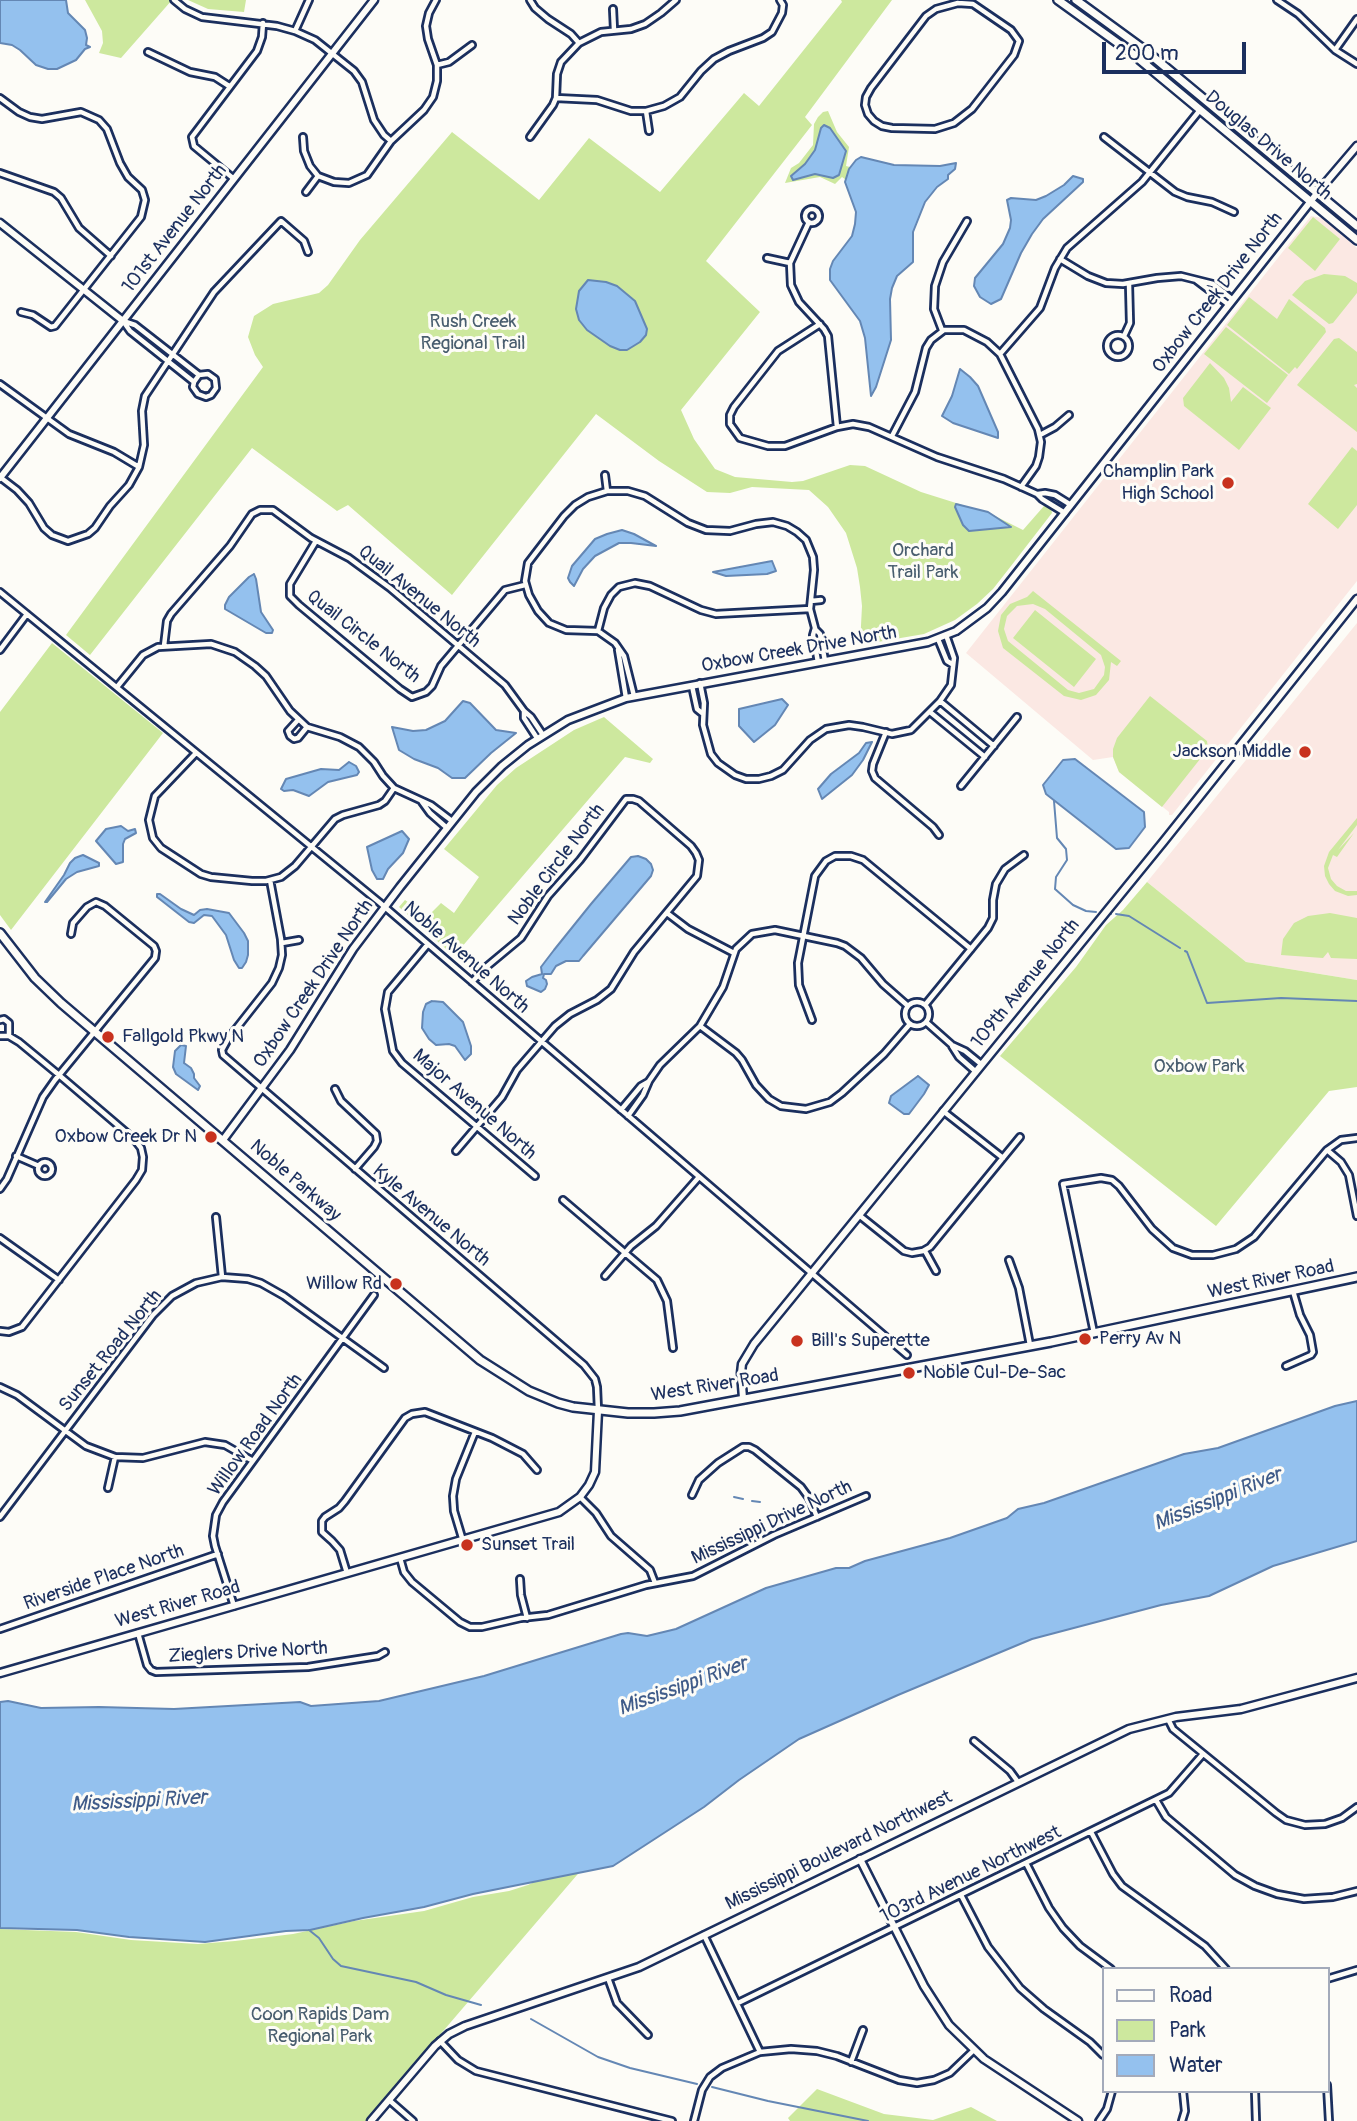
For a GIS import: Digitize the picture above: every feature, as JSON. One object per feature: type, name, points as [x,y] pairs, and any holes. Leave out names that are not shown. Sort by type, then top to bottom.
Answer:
[{"type":"main road","name":"Douglas Drive North","points":[[1058,0],[1119,44],[1357,240]]},
{"type":"main road","name":"Douglas Drive North","points":[[1076,0],[1146,51],[1357,226]]},
{"type":"main road","name":"Noble Parkway","points":[[0,933],[43,985],[95,1032],[492,1370],[528,1391],[558,1404],[598,1411]]},
{"type":"main road","name":"West River Road","points":[[598,1411],[668,1412],[1094,1334],[1357,1277]]},
{"type":"street","points":[[174,0],[202,17],[263,23],[295,30],[315,40],[354,71],[362,82],[374,120],[391,141]]},
{"type":"street","points":[[295,30],[309,0]]},
{"type":"street","name":"101st Avenue North","points":[[0,477],[374,0]]},
{"type":"street","points":[[303,137],[304,151],[318,176],[334,182],[349,183],[367,175],[391,141],[424,110],[433,97],[437,65],[426,26],[436,0]]},
{"type":"street","points":[[530,0],[548,19],[571,34],[579,43]]},
{"type":"street","points":[[530,137],[550,112],[556,98],[557,74],[561,62],[579,43],[590,36],[645,24],[676,0]]},
{"type":"street","points":[[556,98],[597,100],[631,111],[646,111],[664,106],[680,97],[701,71],[720,55],[764,38],[772,32],[782,13],[783,5],[780,0]]},
{"type":"street","points":[[1277,0],[1298,14],[1335,50],[1357,64]]},
{"type":"street","points":[[973,2],[1005,25],[1017,36],[1018,41],[1014,55],[972,109],[954,123],[935,129],[891,128],[874,121],[866,110],[868,92],[926,16],[951,4],[973,2]]},
{"type":"street","points":[[612,9],[614,30]]},
{"type":"street","points":[[1335,50],[1357,19]]},
{"type":"street","points":[[234,179],[194,146],[191,140],[195,130],[260,47],[263,23]]},
{"type":"street","points":[[437,65],[449,62],[472,45]]},
{"type":"street","points":[[148,52],[185,70],[215,77],[229,86]]},
{"type":"street","points":[[0,98],[30,117],[42,119],[81,112],[94,117],[107,129],[120,163],[128,177],[142,190],[145,200],[141,218],[55,326],[51,327],[33,315],[21,312]]},
{"type":"street","points":[[1000,354],[1040,309],[1060,259],[1073,242],[1135,189],[1200,110]]},
{"type":"street","points":[[646,111],[649,131]]},
{"type":"street","points":[[1104,137],[1170,189],[1234,212]]},
{"type":"street","name":"Oxbow Creek Drive North","points":[[223,1140],[298,1039],[353,949],[446,828],[492,775],[540,737],[580,714],[630,697],[938,639],[971,622],[994,601],[1357,146]]},
{"type":"street","points":[[0,173],[54,192],[61,198],[79,228],[111,256]]},
{"type":"street","points":[[306,192],[318,176]]},
{"type":"street","points":[[356,180],[359,187]]},
{"type":"street","points":[[0,477],[29,503],[44,528],[52,535],[68,541],[88,534],[129,485],[139,467],[144,445],[142,395],[173,355],[201,308],[260,240],[281,221],[304,241],[308,252]]},
{"type":"street","points":[[942,330],[934,309],[935,286],[943,262],[967,221]]},
{"type":"street","points":[[809,222],[790,262],[791,285],[795,297],[820,324],[829,341],[837,427]]},
{"type":"street","points":[[0,223],[123,321],[135,326],[199,376]]},
{"type":"street","points":[[767,258],[790,262]]},
{"type":"street","points":[[1060,259],[1094,279],[1112,284],[1129,284],[1170,276],[1195,279],[1213,284],[1231,302]]},
{"type":"street","points":[[1124,336],[1130,323],[1129,284]]},
{"type":"street","points":[[123,321],[130,331],[194,382]]},
{"type":"street","points":[[820,324],[774,355],[734,407],[730,424],[740,438],[779,447],[837,427],[861,425],[876,429],[937,457],[982,470],[1037,494],[1065,513]]},
{"type":"street","points":[[892,436],[915,392],[926,348],[934,336],[951,328],[964,330],[992,345],[1000,354],[1040,435],[1041,452],[1038,462],[1021,487]]},
{"type":"street","points":[[1116,334],[1124,336],[1129,345],[1128,352],[1119,357],[1112,355],[1107,345],[1110,338],[1116,334]]},
{"type":"street","points":[[199,376],[212,376],[216,384],[214,392],[206,397],[198,394],[194,382],[199,376]]},
{"type":"street","points":[[0,384],[69,434],[114,452],[139,467]]},
{"type":"street","points":[[1040,435],[1069,415]]},
{"type":"street","points":[[605,475],[607,491]]},
{"type":"street","points":[[630,697],[624,656],[612,640],[598,631],[571,633],[557,627],[538,611],[525,585],[528,563],[564,516],[588,497],[607,491],[628,491],[645,496],[688,523],[706,530],[730,531],[767,523],[788,526],[806,540],[813,557],[814,570],[810,609],[815,628],[820,634],[822,662]]},
{"type":"street","points":[[1037,494],[1055,495],[1071,505]]},
{"type":"street","name":"Quail Avenue North","points":[[164,646],[170,614],[230,546],[252,514],[267,509],[278,512],[316,541],[372,573],[505,685],[531,717],[540,737]]},
{"type":"street","name":"Quail Circle North","points":[[316,541],[290,584],[290,596],[408,695],[418,696],[432,686],[441,666],[457,645]]},
{"type":"street","points":[[598,631],[608,599],[619,587],[629,583],[645,584],[701,610],[716,614],[810,609]]},
{"type":"street","points":[[457,645],[505,590],[525,585]]},
{"type":"street","name":"Noble Avenue North","points":[[0,592],[428,944],[907,1355]]},
{"type":"street","name":"109th Avenue North","points":[[743,1398],[741,1373],[747,1354],[1164,841],[1357,598]]},
{"type":"street","points":[[811,600],[821,600]]},
{"type":"street","points":[[0,650],[27,614]]},
{"type":"street","points":[[700,683],[704,703],[703,725],[711,754],[724,768],[746,779],[771,776],[783,770],[810,740],[826,729],[849,725],[902,734],[911,730],[940,701],[951,685],[954,658],[946,635]]},
{"type":"street","points":[[938,639],[947,661],[952,664]]},
{"type":"street","points":[[117,687],[149,650],[164,646],[211,645],[235,652],[266,676],[298,720],[307,727],[340,737],[359,747],[394,788],[431,805],[452,821]]},
{"type":"street","points":[[692,685],[697,709],[702,713]]},
{"type":"street","points":[[940,701],[994,746]]},
{"type":"street","points":[[930,712],[985,757]]},
{"type":"street","points":[[961,786],[1017,717]]},
{"type":"street","points":[[298,720],[288,732],[290,736],[298,738],[307,727]]},
{"type":"street","points":[[886,732],[873,764],[875,778],[939,835]]},
{"type":"street","points":[[197,753],[155,796],[149,820],[153,838],[161,848],[201,874],[236,880],[270,880],[281,877],[289,872],[335,819],[379,805],[394,788]]},
{"type":"street","name":"Noble Circle North","points":[[456,1151],[502,1097],[517,1070],[562,1020],[611,989],[634,952],[697,876],[699,860],[691,846],[645,806],[633,799],[625,799],[580,860],[548,896],[521,938],[472,982]]},
{"type":"street","points":[[421,801],[446,828]]},
{"type":"street","points":[[925,1005],[991,923],[996,884],[1005,869],[1024,855]]},
{"type":"street","points":[[812,1020],[799,985],[803,935],[819,869],[835,856],[851,856],[869,865],[971,949]]},
{"type":"street","points":[[270,880],[282,943],[299,940]]},
{"type":"street","points":[[0,1189],[43,1097],[156,958],[154,946],[105,905],[96,902],[87,907],[73,923],[71,934]]},
{"type":"street","points":[[667,913],[688,929],[734,953]]},
{"type":"street","points":[[628,1116],[660,1065],[700,1026],[723,987],[734,953],[752,934],[775,929],[836,943],[853,952],[908,1006]]},
{"type":"street","name":"Kyle Avenue North","points":[[282,943],[279,968],[272,983],[228,1039],[222,1049],[223,1055],[584,1365],[590,1371],[597,1387],[598,1411]]},
{"type":"street","name":"Major Avenue North","points":[[428,944],[388,992],[385,1009],[393,1051],[402,1063],[535,1176]]},
{"type":"street","points":[[918,1002],[925,1005],[929,1016],[926,1022],[920,1026],[910,1024],[905,1018],[908,1006],[918,1002]]},
{"type":"street","points":[[0,1020],[4,1019],[9,1023],[9,1037]]},
{"type":"street","points":[[926,1022],[952,1045],[965,1051],[981,1064]]},
{"type":"street","points":[[700,1026],[736,1053],[756,1085],[769,1099],[781,1106],[806,1109],[819,1107],[842,1093],[884,1054],[910,1024]]},
{"type":"street","points":[[0,1036],[19,1042],[59,1075],[134,1139],[144,1157],[142,1170],[136,1180],[22,1327],[9,1332],[0,1331]]},
{"type":"street","points":[[952,1045],[959,1057],[975,1071]]},
{"type":"street","points":[[621,1110],[641,1086],[649,1081]]},
{"type":"street","points":[[335,1089],[341,1101],[376,1133],[377,1141],[374,1147],[355,1169]]},
{"type":"street","points":[[943,1111],[1003,1158]]},
{"type":"street","points":[[859,1215],[904,1251],[925,1251],[1020,1137]]},
{"type":"street","points":[[1094,1334],[1063,1184],[1096,1179],[1112,1180],[1152,1229],[1173,1248],[1192,1255],[1213,1255],[1236,1249],[1259,1234],[1326,1150],[1341,1140],[1357,1138]]},
{"type":"street","points":[[1326,1150],[1341,1162],[1349,1175],[1357,1216]]},
{"type":"street","points":[[16,1156],[39,1166]]},
{"type":"street","points":[[605,1276],[626,1252],[656,1226],[699,1177]]},
{"type":"street","points":[[563,1200],[657,1280],[667,1301],[673,1348]]},
{"type":"street","points":[[216,1217],[222,1277]]},
{"type":"street","points":[[0,1238],[59,1280]]},
{"type":"street","points":[[925,1251],[936,1271]]},
{"type":"street","points":[[1009,1260],[1018,1288],[1030,1346]]},
{"type":"street","name":"Sunset Road North","points":[[0,1517],[162,1305],[172,1296],[196,1283],[222,1277],[248,1279],[273,1289],[384,1368]]},
{"type":"street","points":[[1286,1366],[1311,1355],[1312,1352],[1310,1335],[1300,1315],[1293,1291]]},
{"type":"street","name":"Willow Road North","points":[[233,1606],[213,1536],[216,1515],[374,1296]]},
{"type":"street","points":[[0,1387],[17,1395],[86,1446],[116,1457],[143,1458],[205,1442],[225,1446],[253,1461]]},
{"type":"street","points":[[598,1411],[594,1472],[580,1497],[596,1513],[611,1536],[650,1570],[655,1584]]},
{"type":"street","points":[[347,1573],[340,1550],[322,1532],[322,1521],[345,1501],[405,1418],[412,1414],[425,1412],[507,1445],[523,1454],[537,1470]]},
{"type":"street","points":[[463,1541],[454,1511],[453,1496],[456,1479],[475,1432]]},
{"type":"street","points":[[691,1495],[699,1480],[718,1463],[743,1447],[749,1447],[801,1487],[817,1517]]},
{"type":"street","points":[[107,1488],[116,1457]]},
{"type":"street","name":"Mississippi Drive North","points":[[400,1558],[403,1570],[412,1583],[463,1624],[479,1627],[548,1615],[655,1584],[693,1576],[774,1535],[866,1496]]},
{"type":"street","name":"West River Road","points":[[0,1673],[549,1516],[564,1510],[580,1497]]},
{"type":"street","name":"Riverside Place North","points":[[0,1629],[218,1554]]},
{"type":"street","points":[[520,1579],[527,1618]]},
{"type":"street","name":"Zieglers Drive North","points":[[138,1633],[147,1665],[156,1672],[308,1667],[378,1656],[385,1652]]},
{"type":"street","name":"Mississippi Boulevard Northwest","points":[[371,2121],[440,2041],[465,2026],[634,1969],[1129,1729],[1168,1718],[1241,1709],[1357,1678]]},
{"type":"street","points":[[1168,1718],[1173,1729],[1203,1754],[1276,1813],[1293,1822],[1305,1825],[1325,1824],[1342,1818],[1357,1807]]},
{"type":"street","points":[[974,1741],[1010,1771],[1017,1782]]},
{"type":"street","name":"103rd Avenue Northwest","points":[[737,2003],[1156,1800],[1173,1790],[1203,1754]]},
{"type":"street","points":[[1156,1800],[1169,1820],[1235,1875],[1262,1889],[1290,1897],[1312,1899],[1357,1891]]},
{"type":"street","points":[[1091,1832],[1122,1886],[1205,1947],[1224,1967]]},
{"type":"street","points":[[860,1858],[938,2011],[974,2050],[1078,2121]]},
{"type":"street","points":[[1026,1863],[1049,1908],[1063,1928],[1080,1946],[1108,1967]]},
{"type":"street","points":[[961,1895],[988,1947],[1020,1988],[1102,2054]]},
{"type":"street","points":[[704,1935],[760,2052]]},
{"type":"street","points":[[1329,1978],[1357,1970]]},
{"type":"street","points":[[608,1978],[617,2003],[648,2035]]},
{"type":"street","points":[[850,2062],[863,2030]]},
{"type":"street","points":[[440,2041],[458,2060],[476,2071],[672,2121]]},
{"type":"street","points":[[694,2121],[702,2090],[710,2077],[722,2068],[760,2052],[809,2049],[837,2056],[899,2080],[917,2083],[950,2073],[974,2050]]},
{"type":"street","points":[[1099,2121],[1107,2109],[1111,2093]]},
{"type":"street","points":[[1182,2121],[1185,2111],[1183,2093]]},
{"type":"street","points":[[1255,2093],[1256,2121]]},
{"type":"street","points":[[1327,2093],[1329,2121]]},
{"type":"street","points":[[389,2100],[413,2121]]},
{"type":"shaded area","name":"Champlin Park High School","points":[[1311,216],[1322,218],[1357,248],[1357,581],[1172,815],[1169,815],[1169,812],[1119,772],[1113,757],[1093,760],[966,653]]},
{"type":"shaded area","name":"Jackson Middle","points":[[1357,623],[1357,980],[1246,962],[1147,882]]},
{"type":"green space","points":[[85,0],[172,0],[121,58],[99,53],[103,43],[102,31]]},
{"type":"green space","points":[[188,0],[246,0],[244,12],[208,9]]},
{"type":"green space","name":"Rush Creek Regional Trail","points":[[841,0],[892,0],[805,117],[812,125],[706,261],[760,312],[681,410],[694,439],[715,469],[735,477],[792,482],[803,481],[850,465],[865,466],[921,492],[991,514],[1023,530],[1044,506],[1051,508],[1052,513],[993,589],[977,604],[955,620],[924,634],[860,645],[860,587],[846,533],[828,507],[809,490],[752,487],[730,493],[707,492],[659,461],[596,414],[452,595],[348,505],[337,511],[252,448],[90,655],[66,635],[263,367],[248,337],[254,316],[273,304],[319,293],[328,285],[360,240],[452,132],[539,200],[589,138],[660,192],[744,93],[759,106]]},
{"type":"green space","points":[[828,111],[837,132],[849,147],[846,166],[850,167],[846,180],[842,177],[835,184],[820,177],[785,183],[791,168],[799,163],[813,145],[814,124],[818,117]]},
{"type":"green space","points":[[1313,217],[1340,239],[1315,271],[1288,248]]},
{"type":"green space","points":[[1324,274],[1345,276],[1357,283],[1357,293],[1333,323],[1329,324],[1292,295],[1305,281]]},
{"type":"green space","points":[[1249,297],[1277,319],[1289,299],[1325,328],[1326,332],[1297,369],[1295,367],[1289,374],[1227,325]]},
{"type":"green space","points":[[1226,327],[1288,375],[1267,403],[1204,354]]},
{"type":"green space","points":[[1339,338],[1357,352],[1357,384],[1354,385],[1357,388],[1357,432],[1297,385],[1334,339]]},
{"type":"green space","points":[[1210,363],[1224,378],[1231,402],[1243,387],[1271,408],[1239,450],[1184,406],[1183,398]]},
{"type":"green space","points":[[1352,447],[1357,451],[1357,505],[1338,529],[1308,504]]},
{"type":"green space","points":[[1033,591],[1121,661],[1117,666],[1111,662],[1109,680],[1096,695],[1081,700],[1064,696],[1003,648],[998,631],[1001,615],[1010,604],[1027,597]],"holes":[[[1033,604],[1045,609],[1101,655],[1105,667],[1104,675],[1094,689],[1079,693],[1068,690],[1008,641],[1004,629],[1007,616],[1017,606]]]},
{"type":"green space","points":[[1035,610],[1096,659],[1074,687],[1013,638]]},
{"type":"green space","points":[[52,643],[163,733],[11,930],[0,915],[0,712]]},
{"type":"green space","points":[[1150,696],[1207,741],[1208,749],[1162,807],[1119,772],[1113,757],[1117,738]]},
{"type":"green space","points":[[604,717],[653,759],[650,763],[625,757],[454,956],[399,907],[405,900],[428,916],[441,903],[454,913],[479,877],[444,849],[497,785],[516,768],[574,730]]},
{"type":"green space","points":[[1357,818],[1357,825],[1338,850],[1354,833],[1337,857],[1333,855],[1328,868],[1331,879],[1337,886],[1346,891],[1357,891],[1357,895],[1348,896],[1335,891],[1329,884],[1324,866],[1329,852]]},
{"type":"green space","name":"Oxbow Park","points":[[1147,882],[1246,962],[1357,980],[1357,1087],[1329,1091],[1216,1226],[1000,1056],[1076,967],[1106,925]]},
{"type":"green space","points":[[1330,913],[1357,918],[1357,959],[1331,958],[1328,952],[1323,958],[1281,955],[1283,939],[1294,923],[1308,916]]},
{"type":"green space","name":"Coon Rapids Dam Regional Park","points":[[589,1861],[366,2121],[0,2121],[0,1929],[76,1932],[131,1940],[198,1944],[235,1941],[293,1934],[354,1921],[424,1911],[473,1897],[509,1891],[562,1868]]},
{"type":"green space","points":[[817,2089],[884,2114],[933,2120],[971,2107],[997,2121],[790,2121],[788,2118]]},
{"type":"water","points":[[0,0],[66,0],[68,13],[85,30],[86,45],[90,47],[76,60],[57,69],[36,65],[12,45],[0,43]]},
{"type":"water","points":[[824,125],[830,128],[846,151],[839,175],[833,178],[815,174],[793,180],[791,176],[805,164],[815,150]]},
{"type":"water","points":[[861,157],[894,165],[940,166],[956,163],[948,179],[937,187],[925,202],[913,232],[913,262],[897,276],[892,288],[891,340],[871,396],[865,338],[860,321],[830,280],[833,261],[852,236],[856,212],[845,182],[849,169]]},
{"type":"water","points":[[1073,176],[1083,179],[1083,182],[1043,219],[1032,234],[1001,299],[991,304],[980,297],[974,286],[975,278],[1003,244],[1010,228],[1007,200],[1036,200],[1064,185]]},
{"type":"water","points":[[588,280],[617,286],[635,301],[647,329],[640,342],[627,350],[620,350],[587,330],[579,320],[576,309],[579,291]]},
{"type":"water","points":[[960,369],[978,386],[998,432],[998,438],[953,423],[942,416],[952,396]]},
{"type":"water","points":[[956,504],[988,512],[1011,527],[969,531],[963,525]]},
{"type":"water","points":[[622,530],[656,546],[619,543],[595,556],[583,569],[574,586],[568,578],[572,566],[595,539]]},
{"type":"water","points":[[772,561],[776,571],[767,574],[726,576],[713,572]]},
{"type":"water","points":[[254,574],[261,612],[273,630],[272,633],[266,633],[225,609],[229,597]]},
{"type":"water","points":[[782,699],[788,705],[775,725],[754,742],[739,726],[739,709]]},
{"type":"water","points":[[463,701],[470,703],[496,730],[516,733],[465,778],[452,778],[438,768],[399,750],[392,727],[413,731],[426,730],[445,721]]},
{"type":"water","points":[[872,742],[852,775],[822,799],[818,789],[831,774],[859,753],[866,743]]},
{"type":"water","points":[[1075,759],[1144,812],[1145,827],[1129,848],[1116,849],[1046,794],[1043,785],[1063,760]]},
{"type":"water","points":[[349,762],[356,766],[359,772],[357,775],[328,782],[309,796],[281,789],[286,779],[321,769],[339,770]]},
{"type":"water","points":[[121,826],[128,831],[135,829],[136,833],[125,839],[123,862],[116,864],[96,841],[106,829]]},
{"type":"water","points":[[402,831],[409,839],[403,853],[388,869],[383,879],[377,879],[367,847]]},
{"type":"water","points":[[83,855],[99,863],[99,866],[77,872],[66,879],[45,902],[70,863]]},
{"type":"water","points":[[638,856],[651,864],[651,876],[579,961],[566,961],[556,966],[551,974],[544,974],[543,978],[547,984],[541,992],[527,986],[526,981],[542,974],[541,967],[631,857]]},
{"type":"water","points":[[157,894],[194,915],[207,909],[229,913],[248,941],[248,955],[242,968],[239,968],[234,960],[226,935],[212,916],[204,915],[194,923],[189,922],[157,897]]},
{"type":"water","points":[[432,1001],[443,1002],[463,1022],[471,1046],[471,1054],[465,1060],[455,1046],[436,1045],[422,1028],[423,1012],[426,1004]]},
{"type":"water","points":[[181,1045],[186,1046],[184,1063],[191,1068],[200,1086],[198,1090],[176,1074],[173,1067],[175,1051]]},
{"type":"water","points":[[918,1076],[929,1085],[909,1114],[904,1114],[889,1103],[891,1096]]},
{"type":"water","name":"Mississippi River","points":[[1357,1401],[1357,1541],[1273,1566],[1209,1596],[1161,1605],[1032,1639],[898,1695],[799,1739],[704,1807],[613,1866],[310,1930],[205,1942],[129,1937],[77,1930],[0,1928],[0,1702],[8,1701],[41,1708],[174,1709],[300,1702],[311,1706],[379,1701],[484,1676],[621,1634],[647,1636],[676,1629],[766,1588],[836,1568],[849,1568],[865,1561],[950,1538],[1007,1518],[1018,1509],[1044,1503],[1184,1454],[1218,1448],[1335,1406]]},
{"type":"waterway","points":[[1054,801],[1057,838],[1066,849],[1067,860],[1056,877],[1055,889],[1073,905],[1096,912]]},
{"type":"waterway","points":[[1116,914],[1129,916],[1180,948]]},
{"type":"waterway","points":[[1185,951],[1207,1003],[1281,998],[1357,1001]]},
{"type":"waterway","points":[[734,1497],[743,1499]]},
{"type":"waterway","points":[[752,1501],[760,1502]]},
{"type":"waterway","points":[[309,1930],[319,1938],[341,1966],[416,1982],[446,1995],[481,2005]]},
{"type":"waterway","points":[[531,2019],[598,2057],[630,2068],[697,2084]]},
{"type":"waterway","points":[[712,2087],[868,2121]]},
{"type":"place","name":"Champlin Park High School","points":[[1228,483]]},
{"type":"place","name":"Jackson Middle","points":[[1305,752]]},
{"type":"place","name":"Fallgold Pkwy N","points":[[108,1037]]},
{"type":"place","name":"Oxbow Creek Dr N","points":[[211,1137]]},
{"type":"place","name":"Willow Rd","points":[[396,1284]]},
{"type":"place","name":"Perry Av N","points":[[1085,1339]]},
{"type":"place","name":"Bill's Superette","points":[[797,1341]]},
{"type":"place","name":"Noble Cul-De-Sac","points":[[909,1373]]},
{"type":"place","name":"Sunset Trail","points":[[467,1545]]},
{"type":"park label","name":"Orchard Trail Park","points":[[923,562]]}]
